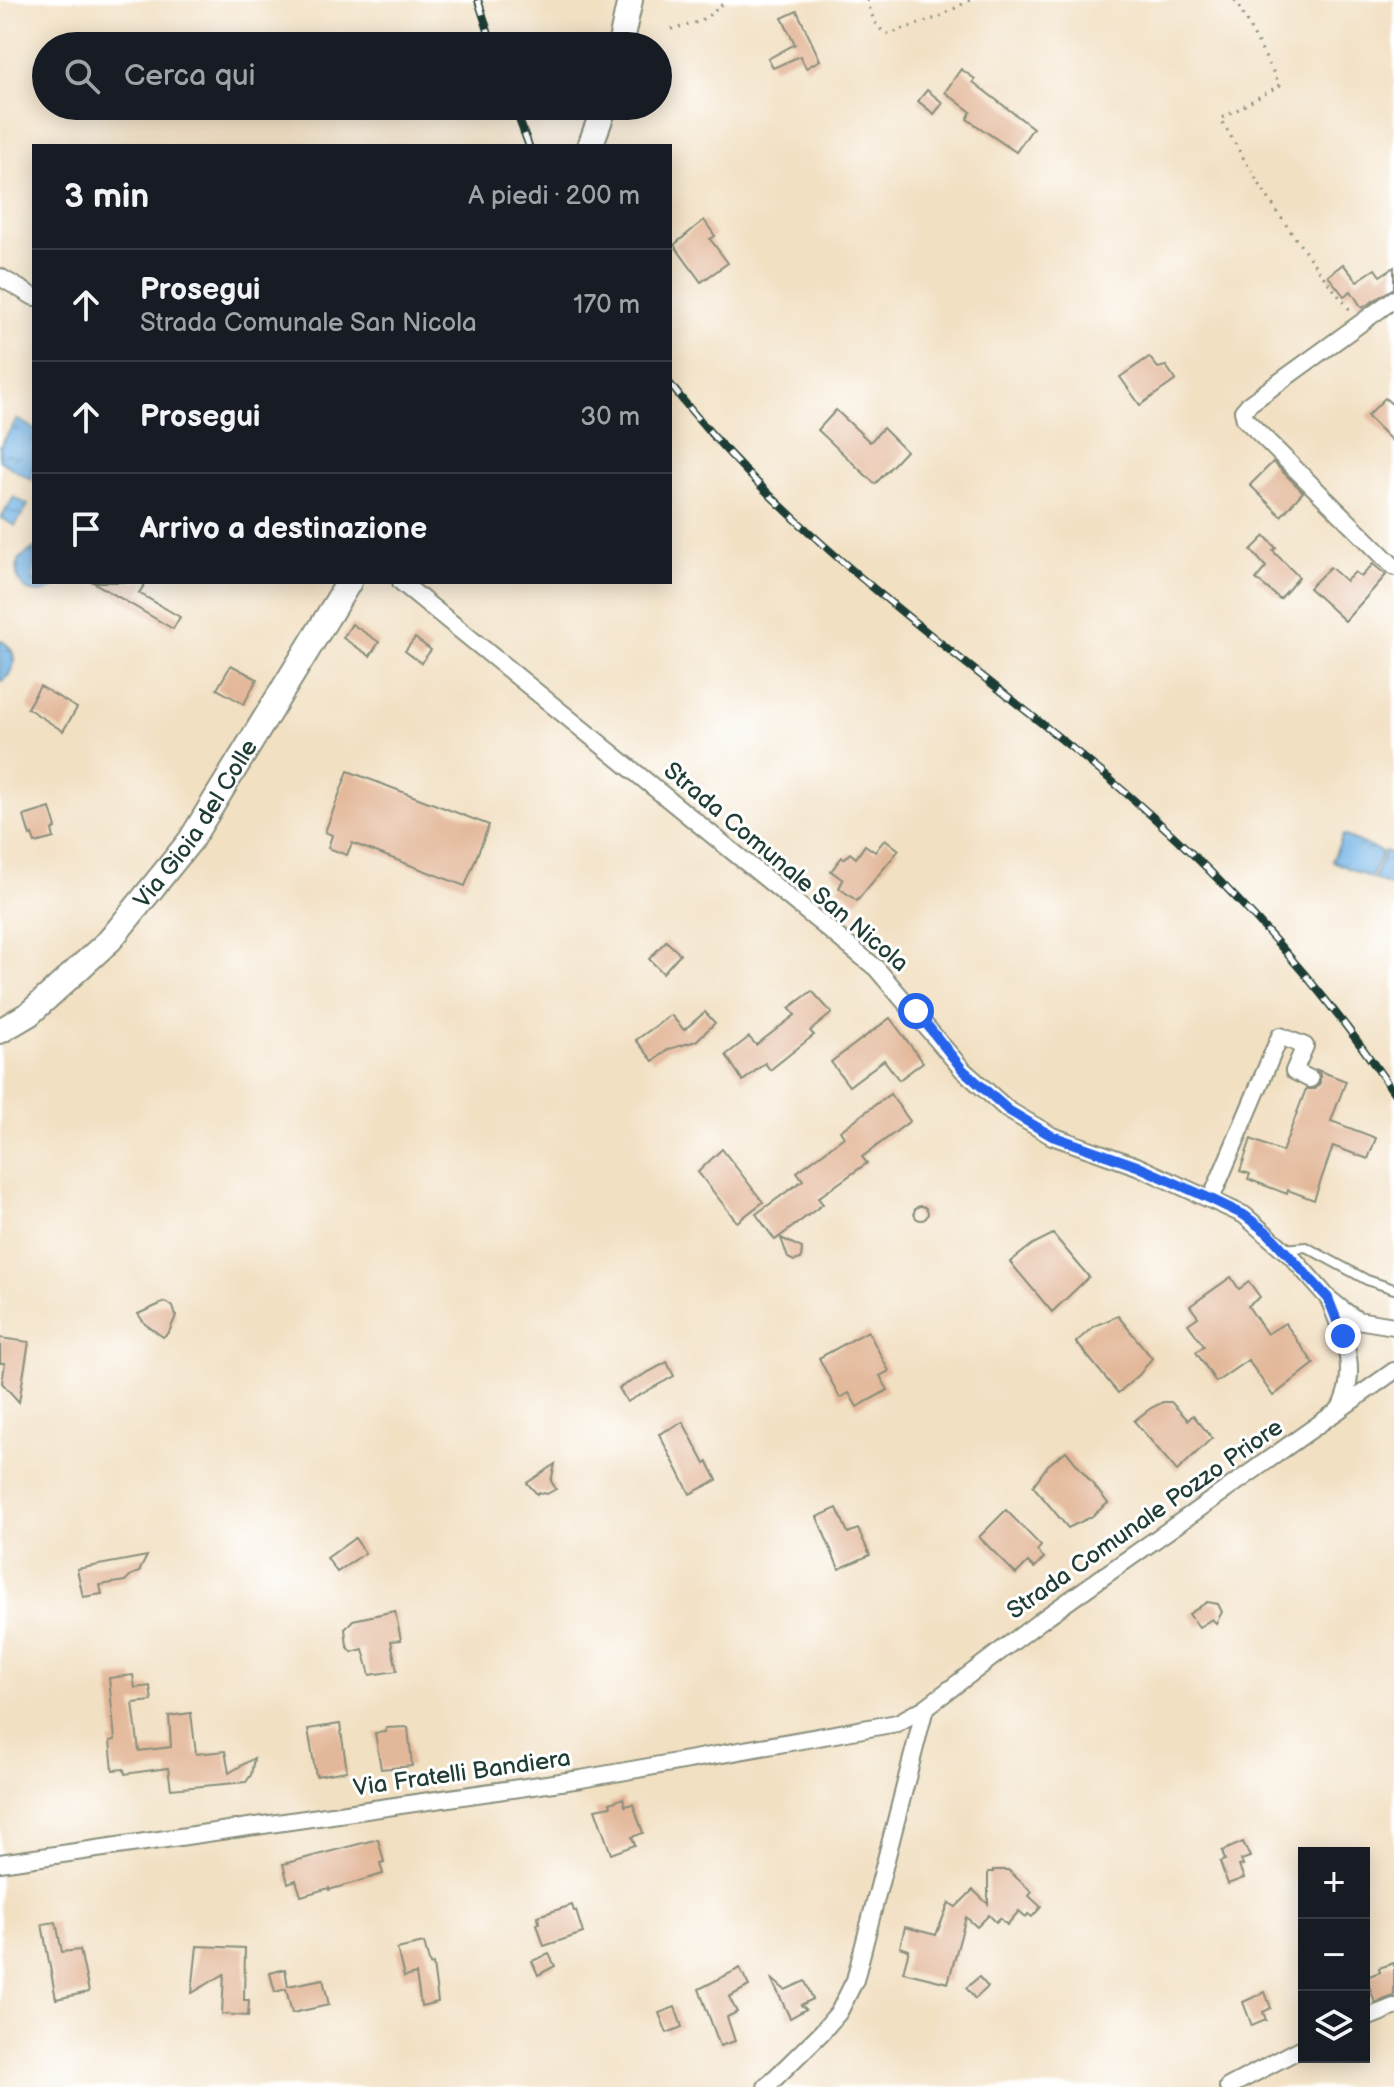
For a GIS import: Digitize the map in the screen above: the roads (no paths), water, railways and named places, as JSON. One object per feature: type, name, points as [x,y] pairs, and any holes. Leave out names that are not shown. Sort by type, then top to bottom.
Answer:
[{"type":"main road","points":[[623,32],[630,0]]},
{"type":"main road","points":[[591,144],[600,120]]},
{"type":"main road","name":"Via Gioia del Colle","points":[[0,1031],[29,1014],[110,940],[190,841],[348,584]]},
{"type":"street","points":[[0,277],[32,296]]},
{"type":"street","points":[[1394,299],[1243,411],[1245,419],[1394,567]]},
{"type":"street","name":"Strada Comunale San Nicola","points":[[403,584],[876,968],[963,1070],[1008,1110],[1052,1136],[1137,1166],[1244,1215],[1284,1249],[1328,1298]]},
{"type":"street","points":[[1211,1199],[1280,1036],[1305,1046],[1294,1071],[1310,1079]]},
{"type":"street","points":[[1328,1298],[1357,1320],[1394,1326]]},
{"type":"street","points":[[1328,1298],[1351,1367],[1348,1391],[1339,1411]]},
{"type":"street","name":"Strada Comunale Pozzo Priore","points":[[925,1708],[1043,1619],[1394,1371]]},
{"type":"street","points":[[766,2087],[839,2012],[855,1980],[925,1708]]},
{"type":"street","name":"Via Fratelli Bandiera","points":[[0,1863],[581,1779],[897,1723],[925,1708]]},
{"type":"street","points":[[1370,2017],[1394,2007]]},
{"type":"street","points":[[1228,2087],[1298,2050]]},
{"type":"lane","points":[[1284,1249],[1306,1247],[1367,1280],[1394,1289]]},
{"type":"water","points":[[17,419],[32,428],[32,480],[0,461],[0,447]]},
{"type":"water","points":[[14,497],[28,505],[15,526],[1,518]]},
{"type":"water","points":[[32,549],[32,584],[57,584],[44,592],[28,590],[18,578],[19,559]]},
{"type":"water","points":[[0,640],[11,649],[14,661],[10,672],[0,682]]},
{"type":"water","points":[[1343,835],[1382,852],[1371,878],[1332,861]]},
{"type":"water","points":[[1385,851],[1394,855],[1394,888],[1374,879]]},
{"type":"railway","points":[[478,0],[488,32]]},
{"type":"railway","points":[[519,120],[528,144]]},
{"type":"railway","points":[[672,386],[717,440],[822,543],[1106,776],[1224,885],[1331,1006],[1394,1093]]}]
